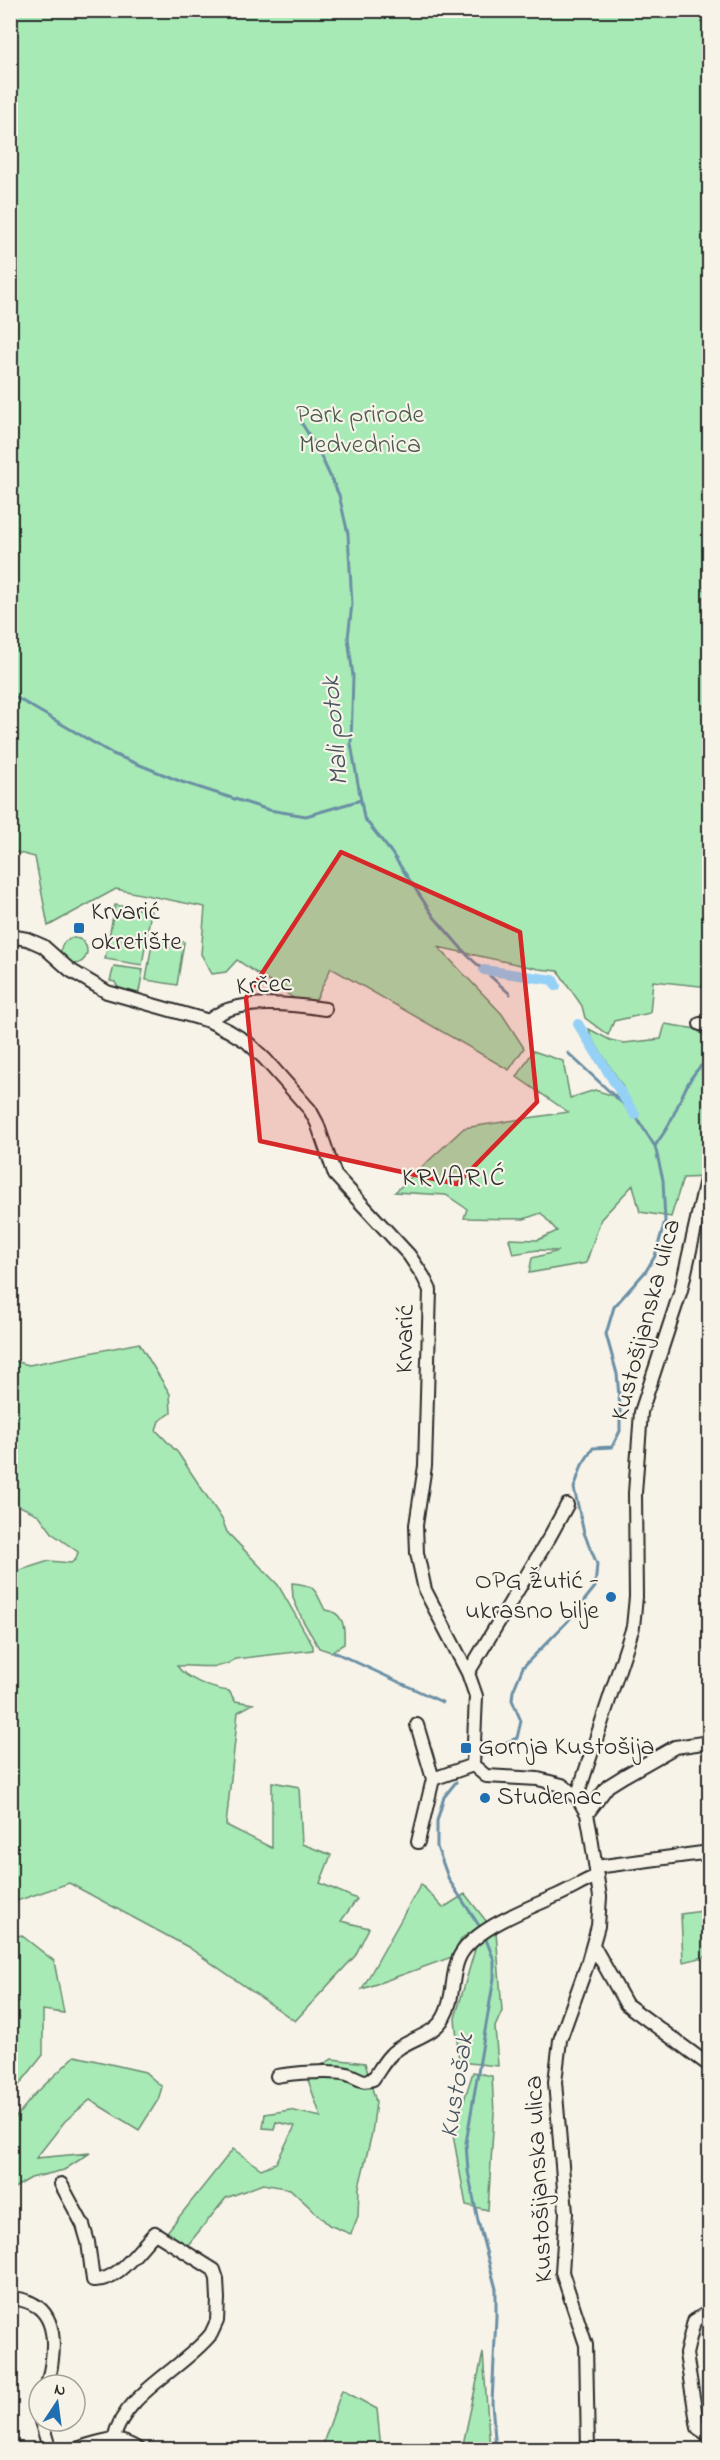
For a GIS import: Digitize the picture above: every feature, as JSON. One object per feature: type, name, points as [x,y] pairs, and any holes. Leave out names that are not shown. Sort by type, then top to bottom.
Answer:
[{"type":"street","name":"Krvarić","points":[[10,936],[27,939],[43,946],[70,970],[107,992],[209,1022],[247,1042],[310,1110],[317,1123],[334,1175],[409,1255],[423,1276],[430,1290],[431,1305],[425,1466],[416,1525],[417,1553],[425,1590],[468,1673],[476,1696],[472,1765]]},
{"type":"street","name":"Krčec","points":[[209,1022],[216,1015],[231,1009],[254,1006],[291,1004],[325,1009]]},
{"type":"street","name":"Kustošijanska ulica","points":[[588,2450],[586,2345],[562,2272],[566,2213],[555,2074],[557,2052],[564,2025],[593,1945],[600,1912],[597,1871],[587,1814],[578,1797],[633,1628],[636,1597],[635,1492],[641,1412],[681,1290],[710,1162]]},
{"type":"street","points":[[468,1673],[567,1504]]},
{"type":"street","points":[[417,1725],[433,1779],[418,1842]]},
{"type":"street","points":[[587,1814],[608,1786],[624,1776],[675,1747],[710,1742]]},
{"type":"street","points":[[433,1779],[472,1765],[486,1776],[551,1781],[578,1797]]},
{"type":"street","points":[[277,2076],[292,2073],[322,2073],[347,2074],[359,2081],[373,2079],[387,2057],[437,2026],[444,2018],[450,2002],[458,1959],[465,1948],[479,1935],[575,1885],[597,1871],[710,1852]]},
{"type":"street","points":[[593,1945],[626,2004],[710,2067]]},
{"type":"street","points":[[61,2184],[83,2225],[88,2242],[93,2280],[113,2274],[155,2233],[204,2262],[214,2270],[217,2279],[217,2321],[211,2334],[126,2410],[118,2423],[114,2439]]},
{"type":"street","points":[[10,2297],[34,2304],[47,2319],[51,2333],[53,2358],[50,2373]]},
{"type":"street","points":[[710,2311],[694,2321],[686,2354],[698,2428],[710,2436]]},
{"type":"street","points":[[45,2433],[48,2444],[53,2450]]},
{"type":"street","points":[[73,2450],[114,2439],[124,2440],[140,2450]]},
{"type":"highlighted area","points":[[341,852],[520,932],[537,1102],[457,1184],[260,1141],[246,998]]},
{"type":"green space","name":"Park prirode Medvednica","points":[[11,11],[709,11],[709,987],[653,981],[650,1013],[614,1021],[608,1035],[585,1018],[582,1006],[558,971],[438,947],[502,1014],[524,1048],[509,1070],[331,968],[314,1004],[295,999],[237,960],[226,972],[212,974],[201,954],[205,907],[116,889],[48,926],[35,857],[11,851]]},
{"type":"green space","points":[[115,905],[151,911],[142,965],[105,959]]},
{"type":"green space","points":[[153,937],[184,942],[177,985],[146,980]]},
{"type":"green space","points":[[74,938],[83,942],[87,951],[83,960],[74,964],[65,960],[61,951],[65,942]]},
{"type":"green space","points":[[114,966],[143,970],[138,997],[119,990],[115,982],[110,981]]},
{"type":"green space","points":[[665,1024],[696,1029],[709,1040],[709,1177],[683,1178],[671,1217],[640,1212],[633,1185],[601,1219],[586,1263],[529,1273],[532,1258],[559,1251],[538,1250],[513,1254],[509,1239],[538,1240],[557,1231],[541,1213],[524,1219],[464,1218],[467,1209],[446,1195],[395,1192],[464,1128],[568,1112],[517,1077],[533,1051],[563,1061],[570,1098],[595,1090],[614,1096],[623,1087],[591,1037],[589,1029],[610,1040],[624,1043],[661,1039]]},
{"type":"green space","points":[[139,1343],[170,1394],[171,1413],[159,1421],[156,1430],[178,1453],[222,1519],[227,1532],[278,1585],[313,1646],[313,1650],[235,1659],[222,1665],[177,1666],[200,1683],[229,1691],[235,1701],[253,1704],[238,1712],[226,1825],[272,1848],[272,1782],[299,1787],[302,1844],[331,1855],[320,1883],[357,1899],[341,1921],[369,1928],[355,1956],[295,2021],[188,1947],[69,1883],[11,1903],[10,1717],[19,1698],[11,1695],[11,1573],[49,1561],[71,1563],[76,1559],[78,1552],[53,1534],[39,1515],[11,1502],[11,1360],[29,1365]]},
{"type":"green space","points":[[292,1583],[311,1587],[325,1610],[340,1617],[344,1644],[331,1652],[319,1648],[293,1598]]},
{"type":"green space","points":[[421,1884],[443,1908],[465,1894],[487,1922],[462,1938],[452,1957],[362,1989]]},
{"type":"green space","points":[[709,1910],[709,1956],[683,1962],[681,1914]]},
{"type":"green space","points":[[496,1931],[502,2011],[495,2027],[498,2066],[459,2062],[455,2018],[476,1946]]},
{"type":"green space","points":[[21,1935],[54,1961],[64,2013],[43,2010],[43,2055],[11,2095],[11,1938]]},
{"type":"green space","points":[[75,2056],[145,2072],[162,2087],[158,2100],[139,2130],[90,2100],[65,2121],[36,2158],[90,2153],[64,2170],[31,2178],[11,2190],[12,2122],[34,2095]]},
{"type":"green space","points":[[332,2059],[365,2063],[376,2102],[372,2133],[359,2187],[358,2216],[351,2234],[329,2225],[290,2189],[263,2184],[226,2198],[183,2251],[163,2237],[233,2149],[261,2169],[276,2163],[295,2126],[276,2122],[274,2129],[263,2128],[265,2114],[290,2110],[321,2117],[307,2077],[316,2068]]},
{"type":"green space","points":[[473,2072],[492,2076],[494,2114],[488,2210],[466,2205],[453,2135]]},
{"type":"green space","points":[[483,2353],[490,2449],[462,2449]]},
{"type":"green space","points":[[342,2390],[377,2409],[381,2449],[321,2449]]},
{"type":"waterway","name":"Mali potok","points":[[301,422],[318,450],[339,495],[348,534],[352,604],[348,638],[353,676],[351,744],[364,818],[391,852],[434,917],[468,956],[510,994]]},
{"type":"waterway","points":[[10,694],[113,754],[182,782],[269,810],[306,816],[361,800]]},
{"type":"waterway","points":[[484,970],[553,980],[556,986]]},
{"type":"waterway","points":[[578,1024],[635,1115]]},
{"type":"waterway","name":"Mali potok","points":[[568,1053],[635,1115],[654,1145]]},
{"type":"waterway","name":"Kustošak","points":[[481,1756],[484,1752],[517,1738],[521,1721],[512,1700],[513,1691],[523,1667],[567,1622],[595,1587],[597,1564],[584,1533],[574,1488],[582,1465],[593,1448],[612,1447],[620,1431],[617,1374],[606,1334],[614,1307],[646,1271],[655,1256],[665,1221],[663,1180],[655,1146],[690,1079],[710,1059]]},
{"type":"waterway","points":[[334,1652],[442,1702]]},
{"type":"waterway","name":"Kustošak","points":[[456,1782],[444,1797],[437,1821],[437,1847],[449,1880],[482,1930]]},
{"type":"waterway","name":"Kustošak","points":[[485,1937],[494,1960],[494,1978],[466,2143],[468,2171],[478,2221],[496,2289],[492,2403],[496,2450]]},
{"type":"place","name":"Krvarić okretište","points":[[79,928]]},
{"type":"place","name":"OPG Žutić - ukrasno bilje","points":[[611,1597]]},
{"type":"place","name":"Gornja Kustošija","points":[[466,1748]]},
{"type":"place","name":"Studenac","points":[[485,1798]]},
{"type":"district","name":"KRVARIĆ","points":[[454,1178]]}]
